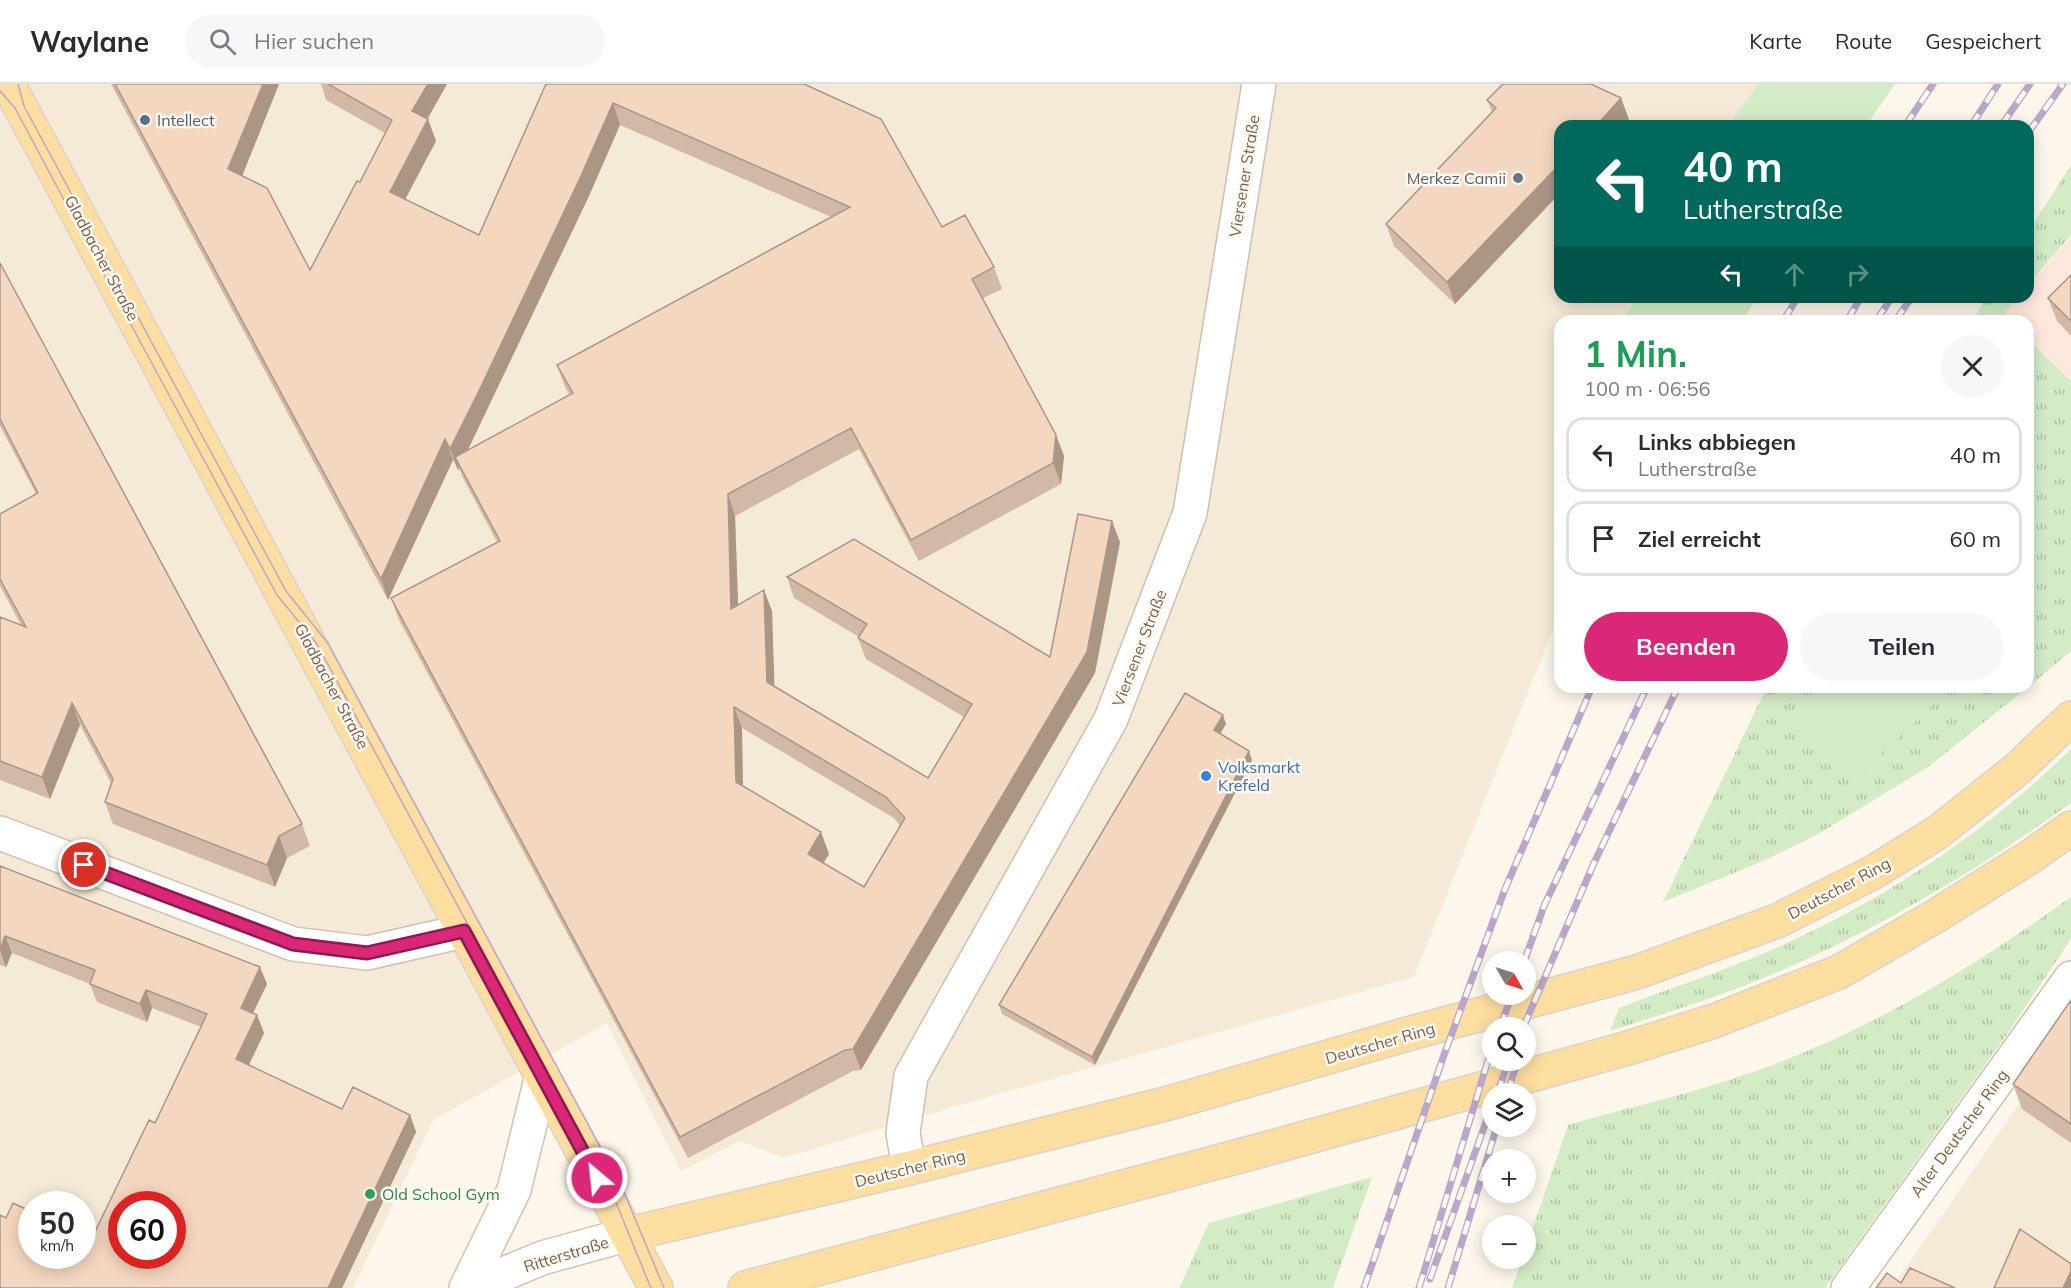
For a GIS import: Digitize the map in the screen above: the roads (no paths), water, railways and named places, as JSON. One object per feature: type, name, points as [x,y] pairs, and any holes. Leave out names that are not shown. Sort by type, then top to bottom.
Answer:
[{"type":"main road","name":"Gladbacher Straße","points":[[8,84],[656,1288]]},
{"type":"main road","name":"Deutscher Ring","points":[[628,1234],[909,1168],[1169,1103],[1423,1030],[1637,972],[1777,921],[1872,873],[1938,832],[2016,770],[2071,718]]},
{"type":"main road","points":[[745,1288],[1263,1150],[1617,1052],[1714,1021],[1839,972],[1934,917],[2030,857],[2071,828]]},
{"type":"street","name":"Viersener Straße","points":[[909,1168],[903,1133],[911,1076],[1111,719],[1190,513],[1259,84]]},
{"type":"street","points":[[0,833],[293,944],[367,953],[464,931]]},
{"type":"street","name":"Alter Deutscher Ring","points":[[1848,1288],[2071,978]]},
{"type":"street","points":[[468,1288],[514,1190],[542,1075]]},
{"type":"street","name":"Ritterstraße","points":[[468,1288],[542,1258],[628,1234]]},
{"type":"tram line","points":[[18,84],[24,106],[286,591],[327,642],[621,1185],[664,1288]]},
{"type":"tram line","points":[[0,91],[15,108],[109,284]]},
{"type":"tram line","points":[[129,321],[277,595],[317,644],[612,1193],[651,1288]]},
{"type":"railway","points":[[1909,120],[1933,84]]},
{"type":"railway","points":[[1975,120],[1998,84]]},
{"type":"railway","points":[[2005,120],[2030,84]]},
{"type":"railway","points":[[2034,125],[2063,84]]},
{"type":"railway","points":[[1787,315],[1794,303]]},
{"type":"railway","points":[[1850,315],[1858,303]]},
{"type":"railway","points":[[1880,315],[1888,303]]},
{"type":"railway","points":[[1899,315],[1908,303]]},
{"type":"railway","points":[[1364,1288],[1444,1055],[1505,889],[1589,693]]},
{"type":"railway","points":[[1528,951],[1544,906],[1644,693]]},
{"type":"railway","points":[[1528,1017],[1594,863],[1675,693]]},
{"type":"railway","points":[[1504,1017],[1508,1005]]},
{"type":"railway","points":[[1419,1288],[1485,1071]]},
{"type":"railway","points":[[1501,1083],[1505,1071]]},
{"type":"railway","points":[[1511,1083],[1514,1071]]},
{"type":"railway","points":[[1430,1279],[1482,1133]]},
{"type":"railway","points":[[1448,1288],[1494,1137]]},
{"type":"place","name":"Intellect","points":[[145,120]]},
{"type":"place","name":"Merkez Camii","points":[[1518,178]]},
{"type":"place","name":"Volksmarkt Krefeld","points":[[1206,776]]},
{"type":"place","name":"Old School Gym","points":[[370,1194]]}]
